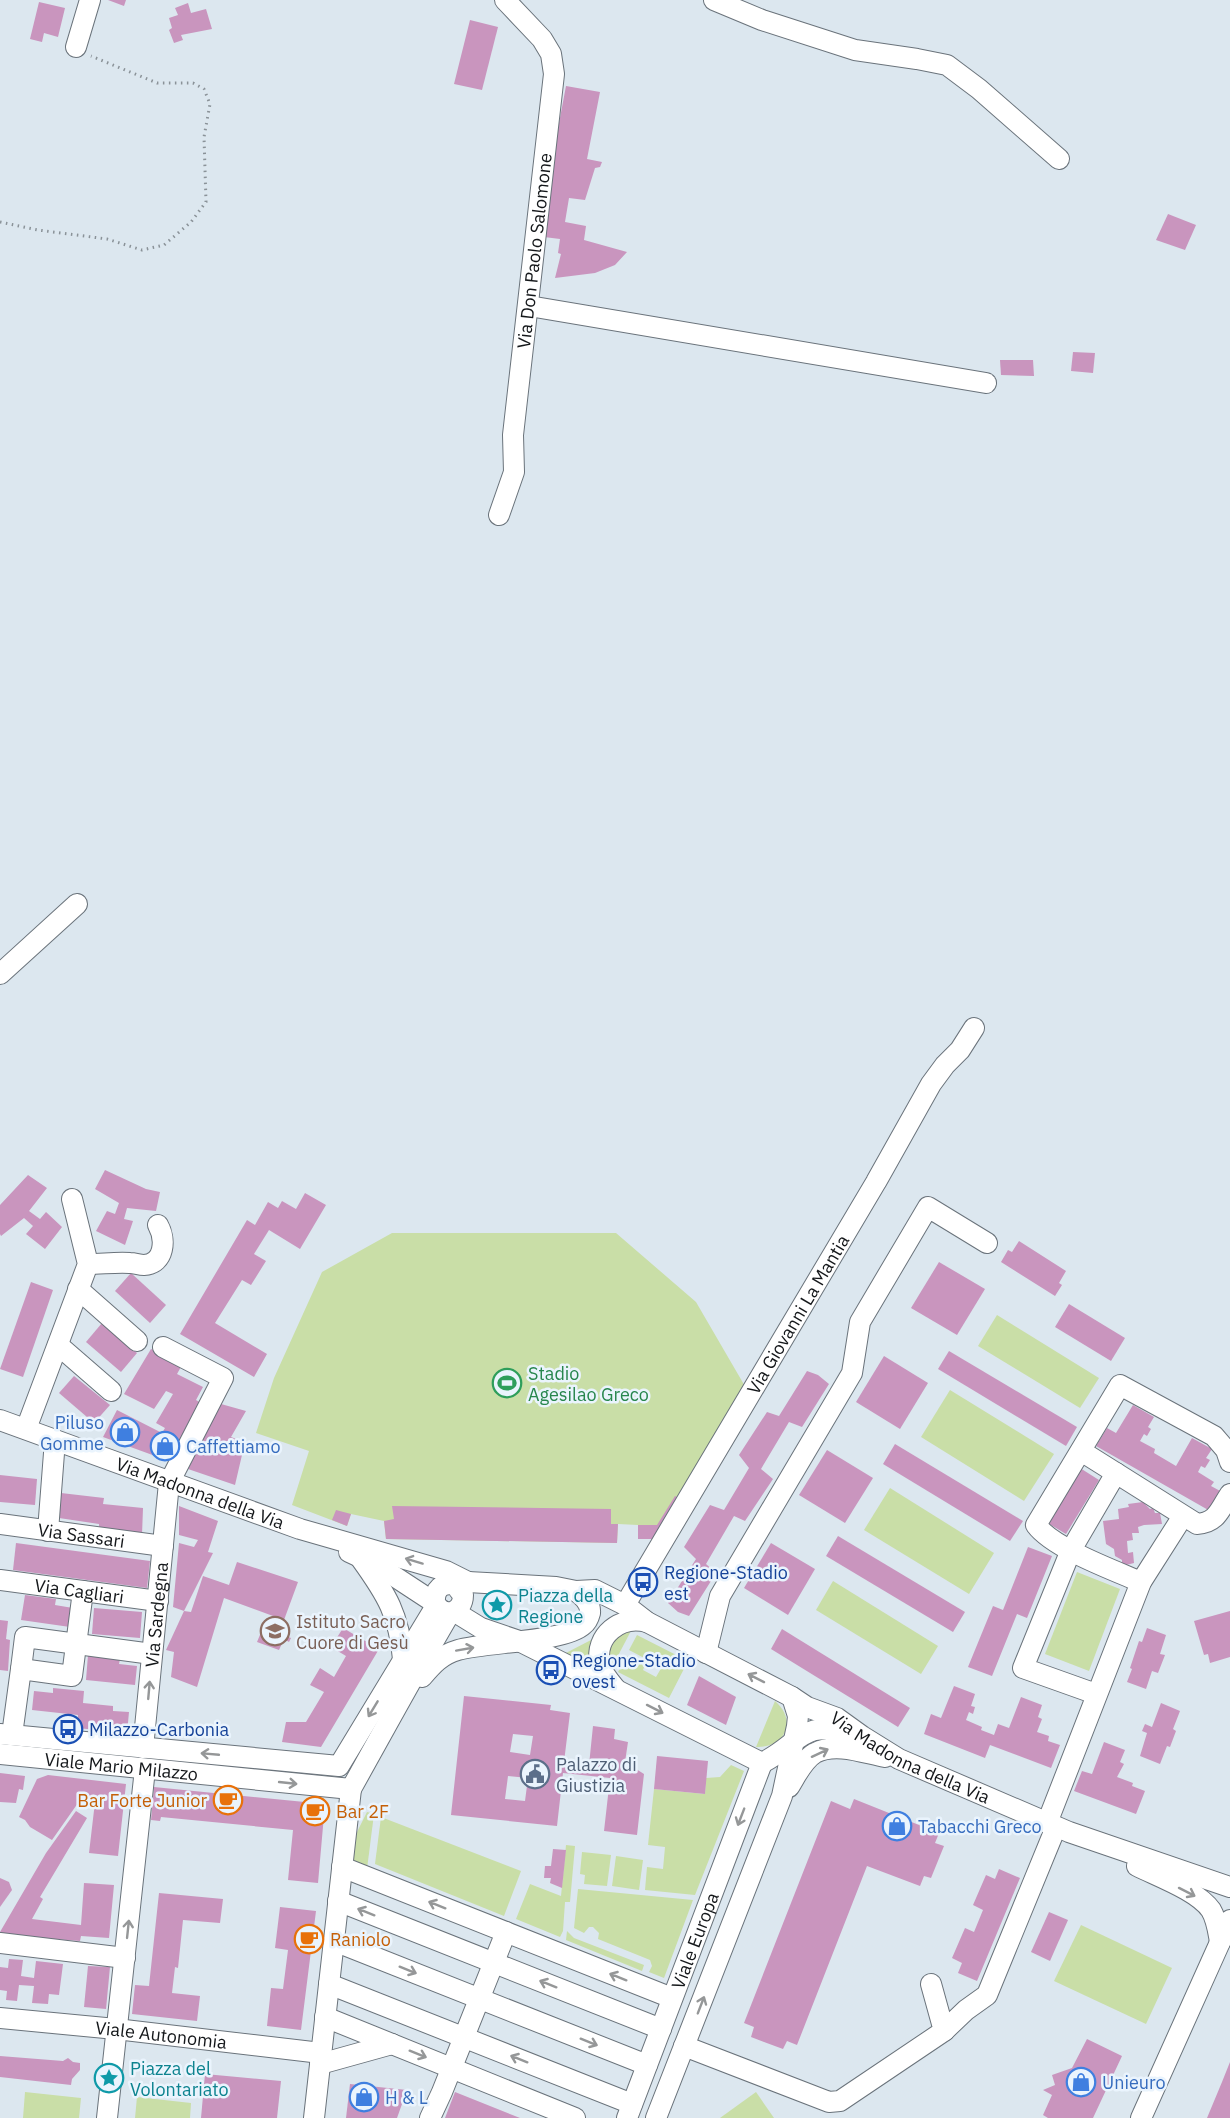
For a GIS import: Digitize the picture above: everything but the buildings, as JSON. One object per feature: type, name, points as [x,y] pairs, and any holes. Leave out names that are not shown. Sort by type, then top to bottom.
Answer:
[{"type":"street","points":[[76,47],[90,0]]},
{"type":"street","name":"Via Don Paolo Salomone","points":[[499,515],[513,472],[513,435],[554,74],[551,54],[542,39],[505,0]]},
{"type":"street","points":[[714,0],[762,20],[855,50],[947,65],[980,89],[1059,159]]},
{"type":"street","points":[[529,306],[986,383]]},
{"type":"street","points":[[0,974],[77,904]]},
{"type":"street","name":"Via Giovanni La Mantia","points":[[636,1613],[931,1084],[960,1050],[974,1028]]},
{"type":"street","points":[[26,1429],[88,1264],[72,1199]]},
{"type":"street","points":[[706,1653],[720,1596],[852,1373],[860,1322],[928,1207],[987,1243]]},
{"type":"street","points":[[88,1264],[145,1265],[158,1258],[162,1250],[164,1235],[158,1225]]},
{"type":"street","points":[[78,1289],[137,1341]]},
{"type":"street","points":[[58,1345],[111,1390]]},
{"type":"street","points":[[163,1347],[224,1378],[169,1483]]},
{"type":"street","points":[[1141,1582],[1071,1550],[1041,1532],[1036,1525],[1120,1385],[1214,1436],[1226,1450],[1230,1462]]},
{"type":"street","name":"Via Madonna della Via","points":[[0,1420],[169,1483],[456,1582],[556,1587],[576,1591],[595,1590],[807,1707],[837,1718],[862,1737],[899,1759],[1079,1836],[1230,1887]]},
{"type":"street","points":[[48,1531],[56,1440]]},
{"type":"street","points":[[1081,1451],[1197,1524],[1207,1523],[1215,1517],[1230,1494]]},
{"type":"street","points":[[1096,1694],[1023,1668],[1071,1550],[1116,1473]]},
{"type":"street","name":"Via Sardegna","points":[[144,1748],[169,1483]]},
{"type":"street","points":[[684,2046],[829,2102],[840,2101],[944,2031],[966,2010],[987,1995],[1052,1825],[1096,1694],[1141,1582],[1183,1516]]},
{"type":"street","name":"Via Sassari","points":[[0,1524],[163,1546]]},
{"type":"street","points":[[300,1529],[377,1565],[444,1608],[481,1628],[519,1641],[762,1763],[795,1740],[818,1728],[836,1729],[862,1737]]},
{"type":"street","points":[[360,1557],[376,1580],[398,1624],[403,1659]]},
{"type":"street","name":"Via Cagliari","points":[[0,1580],[158,1601]]},
{"type":"street","points":[[444,1608],[434,1596],[437,1590],[456,1582]]},
{"type":"street","points":[[21,1669],[72,1676],[83,1591]]},
{"type":"street","points":[[404,1696],[438,1658],[459,1650],[519,1641],[573,1630],[583,1625],[589,1616],[590,1607],[576,1591]]},
{"type":"street","points":[[403,1659],[444,1608]]},
{"type":"street","points":[[314,2118],[351,1789],[404,1696],[444,1608]]},
{"type":"street","points":[[616,1689],[600,1665],[602,1643],[608,1633],[624,1621],[636,1619],[636,1613]]},
{"type":"street","points":[[6,1734],[21,1669],[25,1637],[152,1654]]},
{"type":"street","name":"Viale Mario Milazzo","points":[[6,1734],[339,1766],[403,1659]]},
{"type":"street","points":[[782,1796],[798,1716],[792,1697]]},
{"type":"street","points":[[782,1796],[808,1760],[814,1754],[829,1749],[845,1749],[899,1759]]},
{"type":"street","name":"Viale Mario Milazzo","points":[[0,1754],[351,1789]]},
{"type":"street","name":"Viale Europa","points":[[630,2111],[762,1763]]},
{"type":"street","points":[[107,2118],[145,1769]]},
{"type":"street","name":"Viale Europa","points":[[656,2118],[782,1796]]},
{"type":"street","points":[[1079,1836],[1202,1899],[1211,1911],[1225,1943]]},
{"type":"street","points":[[342,1867],[672,1998]]},
{"type":"street","points":[[338,1901],[661,2029]]},
{"type":"street","points":[[1141,2118],[1211,1963],[1225,1943],[1230,1920]]},
{"type":"street","points":[[430,2118],[506,1932]]},
{"type":"street","points":[[334,1941],[647,2065]]},
{"type":"street","points":[[0,1942],[125,1958]]},
{"type":"street","points":[[329,1984],[464,2037],[630,2111]]},
{"type":"street","points":[[931,1984],[944,2031]]},
{"type":"street","points":[[325,2017],[575,2118]]},
{"type":"street","name":"Viale Autonomia","points":[[0,2018],[116,2029],[320,2059]]},
{"type":"street","points":[[320,2059],[392,2044]]},
{"type":"path","points":[[0,222],[38,230],[107,239],[142,250],[164,245],[191,222],[207,202],[204,137],[210,104],[204,88],[193,83],[157,83],[99,61],[76,47]]},
{"type":"green space","name":"Stadio Agesilao Greco","points":[[392,1233],[616,1233],[696,1302],[746,1388],[657,1539],[638,1539],[638,1525],[618,1524],[617,1543],[386,1539],[384,1521],[351,1514],[347,1526],[292,1505],[309,1451],[256,1433],[274,1378],[322,1272]]},
{"type":"green space","points":[[997,1315],[1099,1378],[1080,1408],[978,1346]]},
{"type":"green space","points":[[950,1390],[1054,1454],[1024,1501],[921,1437]]},
{"type":"green space","points":[[890,1488],[994,1553],[969,1594],[864,1530]]},
{"type":"green space","points":[[1077,1572],[1120,1589],[1089,1671],[1045,1654]]},
{"type":"green space","points":[[833,1581],[938,1646],[921,1674],[816,1610]]},
{"type":"green space","points":[[633,1627],[610,1671],[605,1652],[610,1639]]},
{"type":"green space","points":[[637,1635],[688,1661],[669,1698],[618,1672],[627,1656],[645,1665],[643,1670],[656,1677],[663,1665],[629,1650]]},
{"type":"green space","points":[[591,1640],[589,1661],[591,1670],[562,1655]]},
{"type":"green space","points":[[775,1701],[786,1717],[785,1732],[774,1743],[756,1747]]},
{"type":"green space","points":[[731,1765],[744,1771],[695,1895],[645,1890],[647,1867],[663,1869],[665,1847],[648,1845],[654,1789],[705,1794],[706,1778],[720,1777]]},
{"type":"green space","points":[[367,1812],[374,1814],[367,1869],[353,1861],[356,1834]]},
{"type":"green space","points":[[381,1817],[521,1871],[504,1916],[375,1864]]},
{"type":"green space","points":[[566,1845],[575,1846],[570,1902],[565,1902],[563,1931],[560,1937],[516,1919],[530,1884],[561,1896]]},
{"type":"green space","points":[[582,1852],[611,1855],[607,1886],[584,1884],[585,1875],[580,1874]]},
{"type":"green space","points":[[616,1856],[643,1860],[639,1890],[612,1886]]},
{"type":"green space","points":[[578,1889],[693,1900],[664,1978],[649,1972],[652,1966],[650,1960],[598,1939],[599,1933],[593,1927],[589,1927],[584,1933],[574,1928]]},
{"type":"green space","points":[[1081,1925],[1172,1968],[1146,2024],[1054,1981]]},
{"type":"green space","points":[[567,1931],[574,1938],[644,1965],[642,1971],[566,1940]]},
{"type":"green space","points":[[25,2092],[81,2098],[79,2118],[23,2118]]},
{"type":"green space","points":[[756,2092],[774,2118],[720,2118]]},
{"type":"green space","points":[[137,2097],[191,2103],[190,2118],[135,2118]]},
{"type":"place","name":"Stadio Agesilao Greco","points":[[507,1383]]},
{"type":"place","name":"Piluso Gomme","points":[[125,1432]]},
{"type":"place","name":"Caffettiamo","points":[[165,1446]]},
{"type":"place","name":"Regione-Stadio est","points":[[643,1582]]},
{"type":"place","name":"Piazza della Regione","points":[[497,1605]]},
{"type":"place","name":"Istituto Sacro Cuore di Gesù","points":[[275,1631]]},
{"type":"place","name":"Regione-Stadio ovest","points":[[551,1670]]},
{"type":"place","name":"Milazzo-Carbonia","points":[[68,1729]]},
{"type":"place","name":"Palazzo di Giustizia","points":[[535,1774]]},
{"type":"place","name":"Bar Forte Junior","points":[[228,1800]]},
{"type":"place","name":"Bar 2F","points":[[315,1811]]},
{"type":"place","name":"Tabacchi Greco","points":[[897,1826]]},
{"type":"place","name":"Raniolo","points":[[309,1939]]},
{"type":"place","name":"Piazza del Volontariato","points":[[109,2078]]},
{"type":"place","name":"Unieuro","points":[[1081,2082]]},
{"type":"place","name":"H & L","points":[[364,2097]]}]
